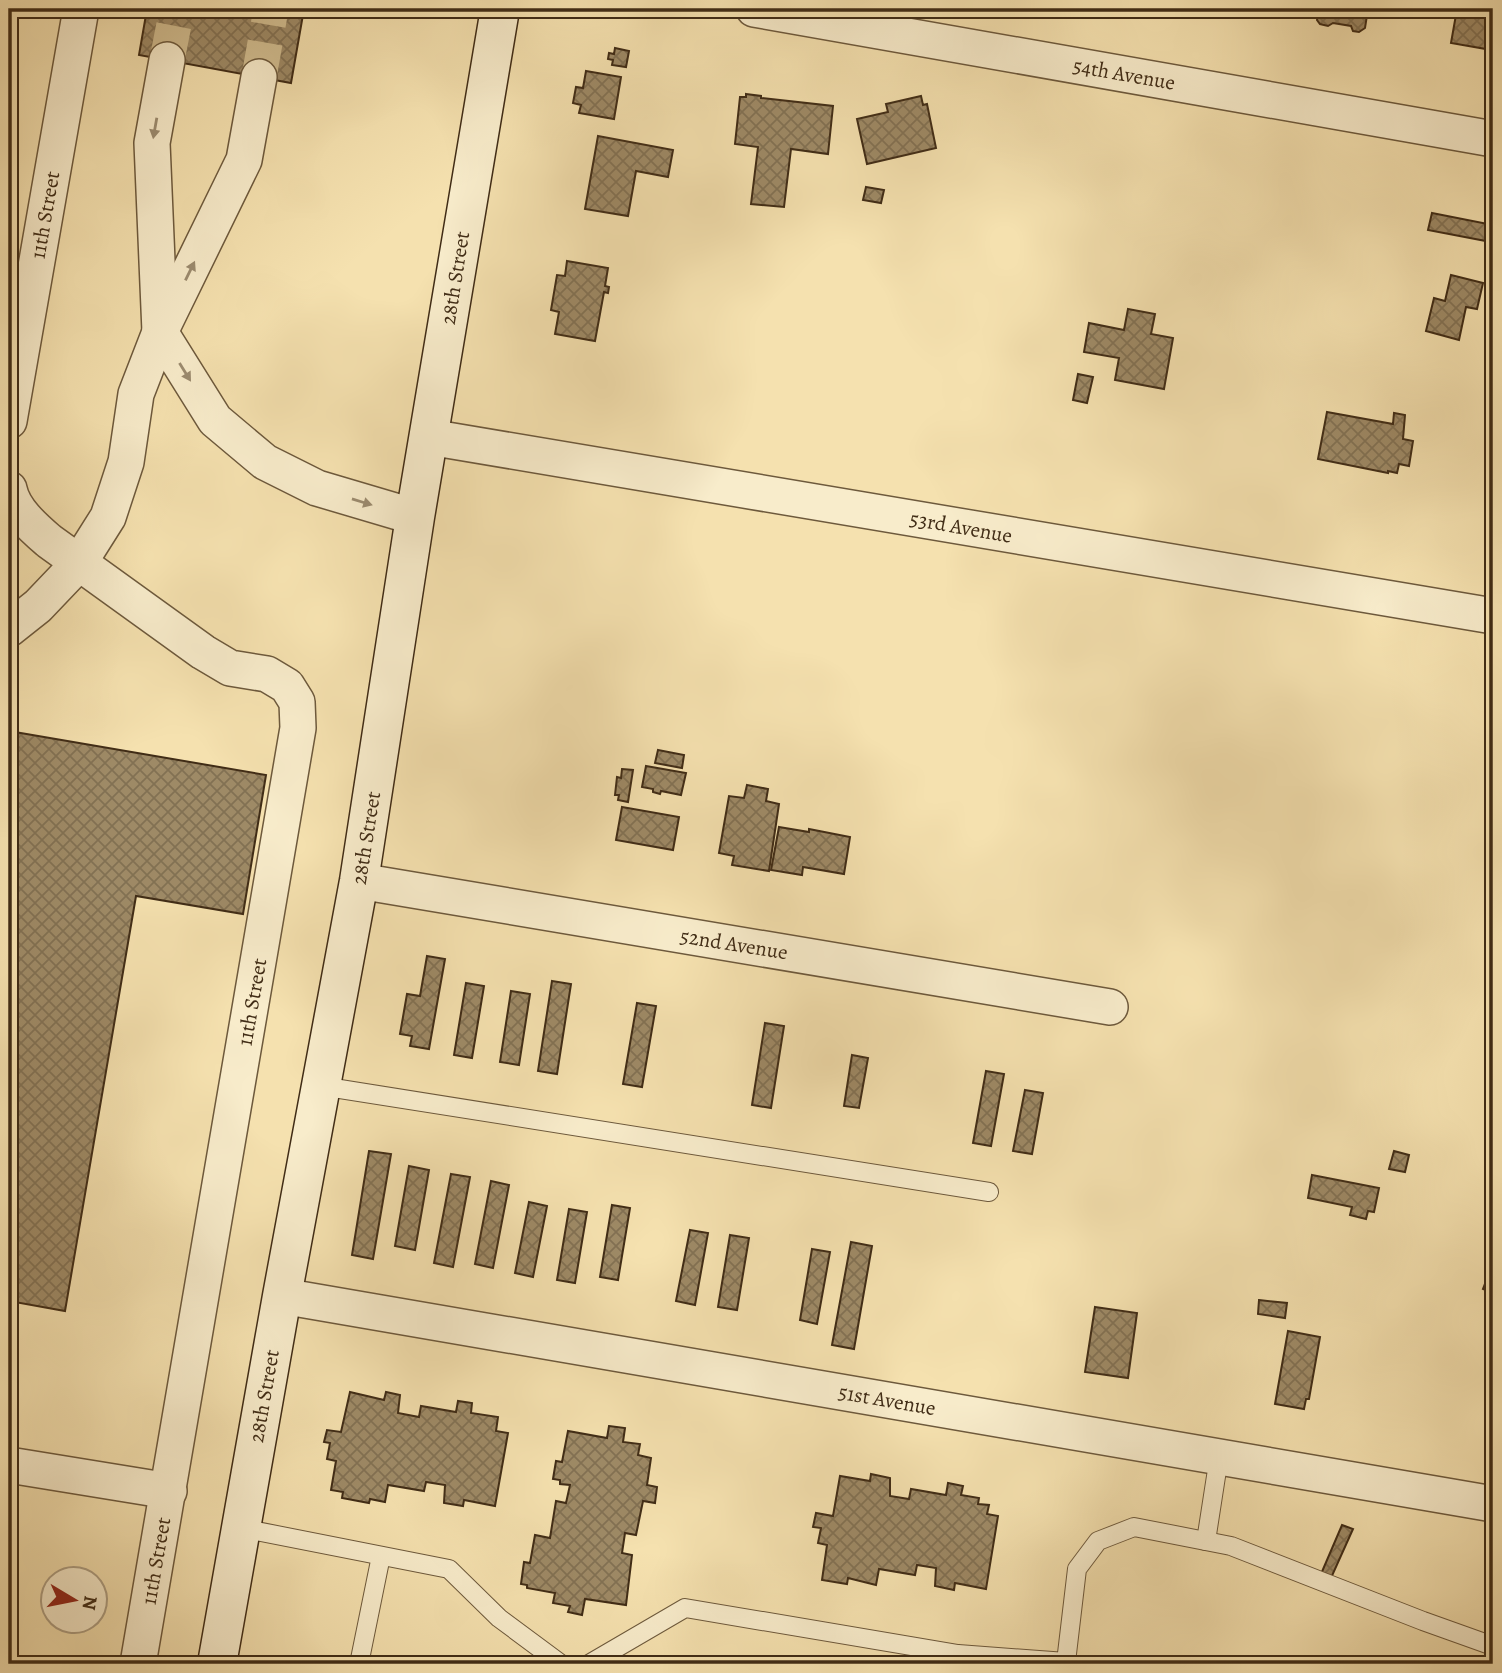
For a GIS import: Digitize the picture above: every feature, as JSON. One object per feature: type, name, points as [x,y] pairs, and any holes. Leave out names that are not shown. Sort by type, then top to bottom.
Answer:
[{"type":"main road","name":"28th Street","points":[[217,1664],[359,881],[415,517],[500,9]]},
{"type":"street","name":"11th Street","points":[[9,421],[81,9]]},
{"type":"street","name":"54th Avenue","points":[[754,9],[1493,139]]},
{"type":"street","points":[[167,60],[152,143],[160,332],[215,419],[265,463],[317,488],[415,517]]},
{"type":"street","points":[[9,629],[38,606],[79,563],[108,517],[125,462],[136,394],[160,332],[244,160],[259,77]]},
{"type":"street","name":"53rd Avenue","points":[[429,438],[1493,616]]},
{"type":"street","name":"11th Street","points":[[9,489],[10,498],[33,527],[79,563],[203,652],[230,668],[268,674],[287,686],[297,702],[298,729],[138,1664]]},
{"type":"street","name":"52nd Avenue","points":[[359,881],[1110,1007]]},
{"type":"street","name":"51st Avenue","points":[[282,1296],[1493,1504]]},
{"type":"street","points":[[9,1465],[169,1491]]},
{"type":"lane","points":[[321,1086],[989,1192]]},
{"type":"lane","points":[[1206,1541],[1219,1457]]},
{"type":"lane","points":[[589,1664],[685,1608],[957,1659],[1066,1663],[1077,1569],[1098,1541],[1134,1527],[1231,1546],[1493,1646]]},
{"type":"lane","points":[[241,1528],[449,1569],[499,1618],[561,1664]]},
{"type":"lane","points":[[359,1664],[382,1556]]},
{"type":"building","points":[[147,9],[304,9],[291,83],[139,55]]},
{"type":"building","points":[[1248,9],[1286,9],[1285,16]]},
{"type":"building","points":[[1319,9],[1368,9],[1365,28],[1359,32],[1353,31],[1351,26],[1320,24],[1317,20]]},
{"type":"building","points":[[1457,9],[1493,9],[1493,47],[1487,45],[1486,49],[1451,43]]},
{"type":"building","points":[[615,48],[629,51],[626,67],[612,65],[613,60],[608,59],[609,53],[614,54]]},
{"type":"building","points":[[586,71],[621,77],[614,119],[579,113],[581,105],[573,103],[576,87],[583,88]]},
{"type":"building","points":[[746,94],[833,106],[828,154],[791,149],[784,207],[751,204],[758,147],[735,144],[740,97],[746,97]]},
{"type":"building","points":[[921,96],[923,105],[927,104],[936,148],[867,164],[857,119],[888,112],[886,104]]},
{"type":"building","points":[[598,136],[673,150],[668,177],[636,171],[628,216],[585,209]]},
{"type":"building","points":[[866,187],[884,190],[881,203],[863,200]]},
{"type":"building","points":[[1432,213],[1493,225],[1491,242],[1428,230]]},
{"type":"building","points":[[567,261],[608,268],[605,286],[609,287],[608,293],[604,292],[595,341],[555,334],[559,312],[551,310],[557,275],[565,276]]},
{"type":"building","points":[[1451,275],[1483,283],[1477,309],[1466,307],[1459,340],[1426,331],[1434,298],[1445,301]]},
{"type":"building","points":[[1128,309],[1155,314],[1151,334],[1173,338],[1164,389],[1115,380],[1119,358],[1084,352],[1089,323],[1124,330]]},
{"type":"building","points":[[1078,374],[1093,377],[1087,403],[1073,400]]},
{"type":"building","points":[[1489,394],[1493,394],[1493,427],[1486,426]]},
{"type":"building","points":[[1327,412],[1393,424],[1394,413],[1405,415],[1403,439],[1413,441],[1409,466],[1399,464],[1397,473],[1388,473],[1318,459]]},
{"type":"building","points":[[9,731],[266,775],[243,914],[136,896],[65,1311],[9,1301]]},
{"type":"building","points":[[658,750],[684,755],[682,768],[655,763]]},
{"type":"building","points":[[646,766],[686,773],[681,795],[661,791],[660,794],[653,792],[653,789],[642,787]]},
{"type":"building","points":[[622,769],[633,770],[628,802],[618,800],[619,795],[615,795],[617,777],[621,778]]},
{"type":"building","points":[[747,785],[768,789],[766,801],[779,804],[769,871],[732,865],[734,856],[719,853],[729,796],[744,798]]},
{"type":"building","points":[[622,807],[679,817],[673,850],[616,840]]},
{"type":"building","points":[[779,827],[809,832],[809,829],[850,837],[844,874],[803,867],[802,875],[771,870]]},
{"type":"building","points":[[427,956],[445,959],[429,1049],[410,1046],[412,1036],[400,1034],[407,994],[420,996]]},
{"type":"building","points":[[552,981],[571,984],[557,1074],[538,1071]]},
{"type":"building","points":[[466,983],[484,986],[472,1058],[454,1055]]},
{"type":"building","points":[[511,991],[530,994],[519,1065],[500,1062]]},
{"type":"building","points":[[637,1003],[656,1006],[642,1087],[623,1084]]},
{"type":"building","points":[[765,1023],[784,1026],[771,1108],[752,1105]]},
{"type":"building","points":[[852,1055],[868,1058],[859,1108],[844,1106]]},
{"type":"building","points":[[986,1071],[1004,1074],[991,1146],[973,1143]]},
{"type":"building","points":[[1025,1090],[1043,1093],[1032,1154],[1013,1151]]},
{"type":"building","points":[[369,1151],[391,1154],[373,1259],[352,1255]]},
{"type":"building","points":[[1394,1151],[1409,1155],[1405,1172],[1389,1169]]},
{"type":"building","points":[[409,1166],[429,1170],[415,1250],[395,1246]]},
{"type":"building","points":[[451,1174],[470,1177],[453,1267],[434,1263]]},
{"type":"building","points":[[1312,1175],[1379,1188],[1374,1212],[1368,1211],[1366,1219],[1350,1215],[1352,1207],[1308,1198]]},
{"type":"building","points":[[491,1181],[509,1185],[493,1268],[475,1264]]},
{"type":"building","points":[[529,1202],[547,1206],[533,1277],[515,1273]]},
{"type":"building","points":[[612,1205],[630,1208],[618,1280],[600,1277]]},
{"type":"building","points":[[569,1209],[587,1212],[575,1283],[557,1280]]},
{"type":"building","points":[[690,1230],[708,1233],[695,1305],[676,1301]]},
{"type":"building","points":[[730,1235],[749,1238],[737,1310],[718,1307]]},
{"type":"building","points":[[851,1242],[872,1246],[854,1349],[832,1345]]},
{"type":"building","points":[[812,1249],[830,1252],[817,1324],[800,1320]]},
{"type":"building","points":[[1493,1263],[1493,1293],[1483,1289]]},
{"type":"building","points":[[1259,1300],[1287,1303],[1285,1318],[1258,1314]]},
{"type":"building","points":[[1095,1307],[1137,1313],[1128,1378],[1085,1372]]},
{"type":"building","points":[[1288,1331],[1320,1337],[1309,1399],[1306,1399],[1304,1409],[1275,1404]]},
{"type":"building","points":[[350,1392],[384,1400],[386,1392],[400,1395],[398,1413],[419,1417],[421,1406],[456,1412],[458,1401],[472,1403],[471,1413],[498,1417],[496,1431],[508,1433],[495,1506],[464,1500],[463,1506],[444,1503],[445,1485],[426,1482],[424,1491],[388,1485],[385,1502],[370,1499],[369,1503],[342,1498],[343,1492],[331,1490],[336,1461],[327,1459],[330,1443],[324,1442],[327,1430],[341,1432]]},
{"type":"building","points":[[609,1426],[625,1428],[623,1442],[640,1444],[638,1455],[651,1458],[647,1485],[657,1487],[655,1503],[643,1501],[636,1535],[625,1533],[622,1553],[632,1555],[626,1605],[585,1599],[582,1615],[568,1612],[570,1606],[553,1603],[555,1593],[527,1588],[527,1585],[521,1584],[524,1562],[530,1563],[535,1535],[550,1538],[556,1501],[566,1503],[570,1485],[560,1484],[560,1480],[553,1479],[556,1461],[562,1462],[568,1431],[607,1438]]},
{"type":"building","points":[[871,1474],[890,1478],[890,1496],[909,1499],[911,1489],[946,1495],[948,1483],[963,1486],[961,1495],[979,1498],[978,1504],[989,1505],[987,1514],[998,1516],[986,1589],[955,1583],[954,1590],[935,1586],[936,1568],[917,1565],[915,1575],[879,1569],[876,1585],[848,1578],[847,1584],[822,1580],[827,1545],[818,1543],[821,1528],[813,1527],[816,1513],[833,1516],[840,1476],[870,1481]]},
{"type":"building","points":[[1342,1525],[1353,1529],[1331,1578],[1321,1574]]},
{"type":"tunnel","points":[[167,60],[177,9]]},
{"type":"tunnel","points":[[259,77],[271,9]]}]
